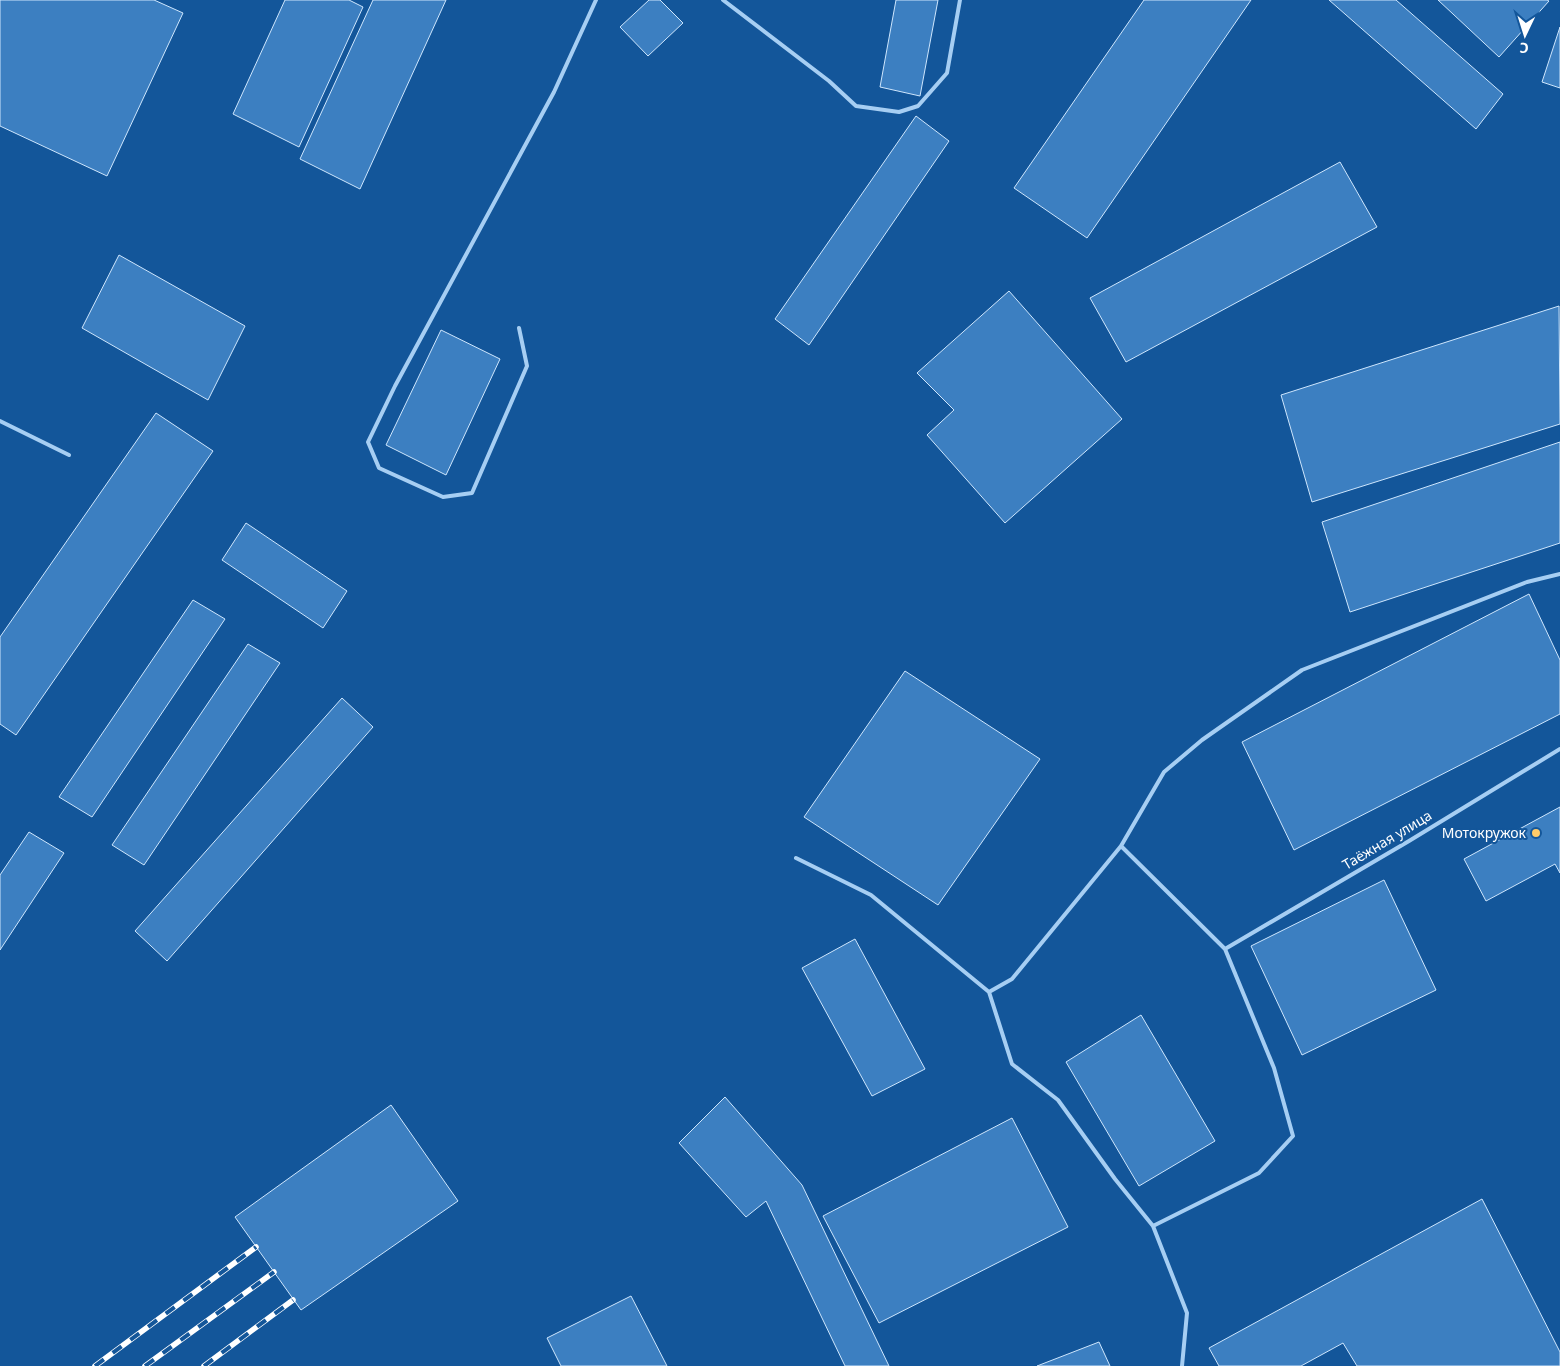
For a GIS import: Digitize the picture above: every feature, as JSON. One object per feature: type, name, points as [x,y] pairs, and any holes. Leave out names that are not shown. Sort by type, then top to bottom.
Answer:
[{"type":"lane","points":[[519,328],[527,366],[472,493],[443,497],[379,468],[368,442],[395,386],[554,92],[596,0]]},
{"type":"lane","points":[[722,0],[829,81],[856,106],[899,112],[918,106],[947,73],[960,0]]},
{"type":"lane","points":[[0,421],[69,455]]},
{"type":"lane","points":[[989,992],[1012,979],[1121,846],[1164,772],[1202,740],[1302,670],[1527,582],[1560,574]]},
{"type":"lane","name":"Таёжная улица","points":[[1225,949],[1409,841],[1560,749]]},
{"type":"lane","points":[[1121,846],[1225,949],[1274,1068],[1292,1136],[1259,1173],[1153,1226]]},
{"type":"lane","points":[[796,858],[871,895],[989,992],[1012,1064],[1058,1100],[1115,1180],[1153,1226],[1186,1313],[1182,1366]]},
{"type":"building","points":[[0,0],[154,0],[183,13],[107,176],[0,126]]},
{"type":"building","points":[[285,0],[349,0],[363,7],[299,147],[233,114]]},
{"type":"building","points":[[373,0],[446,0],[360,189],[300,159]]},
{"type":"building","points":[[649,0],[660,0],[683,23],[648,56],[620,27]]},
{"type":"building","points":[[896,0],[938,0],[920,96],[880,87]]},
{"type":"building","points":[[1144,0],[1251,0],[1087,238],[1014,188]]},
{"type":"building","points":[[1329,0],[1396,0],[1503,94],[1476,129]]},
{"type":"building","points":[[1438,0],[1547,0],[1549,1],[1499,57]]},
{"type":"building","points":[[1560,27],[1560,88],[1542,82]]},
{"type":"building","points":[[916,116],[949,141],[809,345],[775,319]]},
{"type":"building","points":[[1340,162],[1377,227],[1126,362],[1090,298]]},
{"type":"building","points":[[119,255],[245,326],[208,400],[82,328]]},
{"type":"building","points":[[1009,291],[1122,419],[1005,523],[927,435],[954,410],[917,373]]},
{"type":"building","points":[[1559,306],[1560,424],[1312,502],[1281,395]]},
{"type":"building","points":[[441,330],[500,359],[446,475],[386,445]]},
{"type":"building","points":[[156,413],[213,451],[16,735],[0,724],[0,637]]},
{"type":"building","points":[[1560,442],[1560,543],[1350,612],[1322,522]]},
{"type":"building","points":[[246,523],[347,591],[323,628],[222,560]]},
{"type":"building","points":[[1529,594],[1560,660],[1560,714],[1294,850],[1242,742]]},
{"type":"building","points":[[193,600],[225,619],[92,817],[59,797]]},
{"type":"building","points":[[248,644],[280,663],[144,865],[112,845]]},
{"type":"building","points":[[905,671],[1040,759],[938,905],[804,817]]},
{"type":"building","points":[[342,698],[373,727],[167,961],[135,931]]},
{"type":"building","name":"Мотокружок","points":[[1560,807],[1560,873],[1555,864],[1486,901],[1464,859]]},
{"type":"building","points":[[29,832],[64,853],[0,950],[0,875]]},
{"type":"building","points":[[1384,880],[1436,990],[1302,1055],[1251,946]]},
{"type":"building","points":[[855,939],[925,1069],[872,1096],[802,968]]},
{"type":"building","points":[[1141,1015],[1215,1141],[1139,1186],[1066,1062]]},
{"type":"building","points":[[725,1097],[802,1185],[889,1366],[845,1366],[766,1201],[746,1217],[679,1143]]},
{"type":"building","points":[[391,1105],[458,1201],[301,1310],[235,1217]]},
{"type":"building","points":[[1012,1118],[1068,1227],[879,1323],[823,1216]]},
{"type":"building","points":[[1482,1199],[1560,1352],[1560,1366],[1357,1366],[1343,1343],[1301,1366],[1219,1366],[1209,1348]]},
{"type":"building","points":[[631,1296],[667,1366],[561,1366],[547,1338]]},
{"type":"building","points":[[1099,1342],[1110,1366],[1037,1366]]},
{"type":"railway","points":[[95,1366],[256,1247]]},
{"type":"railway","points":[[145,1366],[274,1272]]},
{"type":"railway","points":[[204,1366],[293,1300]]},
{"type":"place","name":"Мотокружок","points":[[1536,833]]}]
